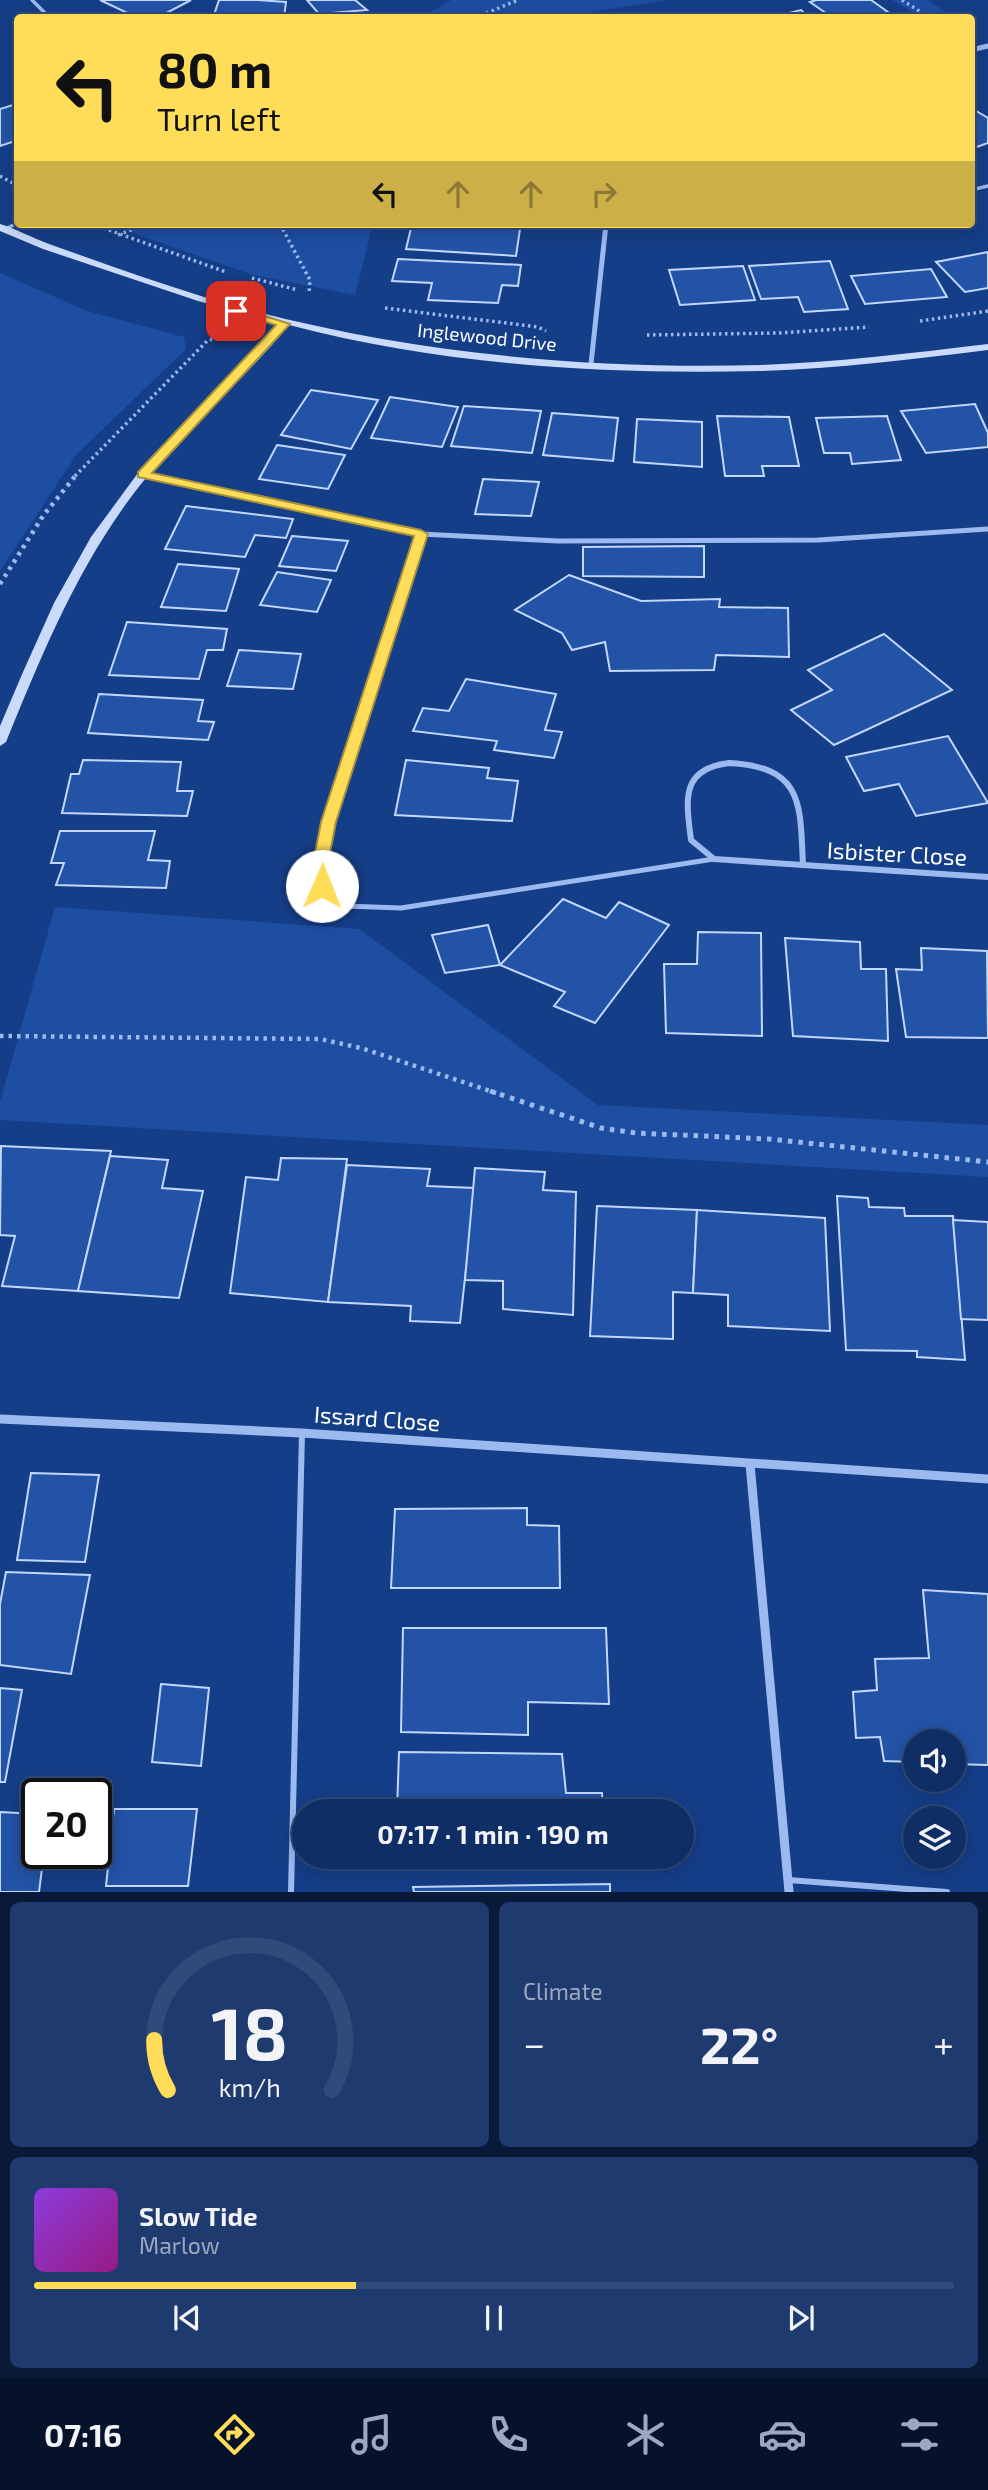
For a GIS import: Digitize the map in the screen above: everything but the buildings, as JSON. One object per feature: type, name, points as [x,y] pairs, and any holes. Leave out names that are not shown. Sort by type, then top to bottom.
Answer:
[{"type":"street","points":[[591,364],[606,228]]},
{"type":"street","name":"Inglewood Drive","points":[[2,229],[165,290],[284,324],[455,353],[591,364],[773,368],[898,360],[988,346]]},
{"type":"street","points":[[0,742],[65,592],[104,526],[143,475],[284,324]]},
{"type":"street","name":"Isbister Close","points":[[803,866],[798,800],[792,787],[781,776],[750,764],[710,766],[695,776],[689,789],[691,840],[714,859],[803,866],[988,877]]},
{"type":"street","name":"Issard Close","points":[[0,1419],[302,1433],[988,1479]]},
{"type":"street","points":[[750,1464],[789,1892]]},
{"type":"lane","points":[[32,0],[46,14]]},
{"type":"lane","points":[[143,475],[421,534],[558,541],[818,540],[988,529]]},
{"type":"lane","points":[[421,534],[329,822],[318,874],[331,897],[345,906],[401,908],[714,859]]},
{"type":"lane","points":[[291,1892],[302,1433]]},
{"type":"lane","points":[[788,1880],[947,1892]]},
{"type":"path","points":[[485,14],[518,0]]},
{"type":"path","points":[[902,0],[924,14]]},
{"type":"path","points":[[101,228],[237,275]]},
{"type":"path","points":[[118,235],[136,228]]},
{"type":"path","points":[[283,228],[310,280],[309,293]]},
{"type":"path","points":[[250,278],[322,296]]},
{"type":"path","points":[[374,306],[538,327],[550,333]]},
{"type":"path","points":[[911,322],[988,311]]},
{"type":"path","points":[[640,337],[650,334],[779,333],[874,326]]},
{"type":"path","points":[[0,584],[38,523],[104,442],[208,340],[222,338]]},
{"type":"path","points":[[0,1036],[320,1039],[361,1048],[601,1128],[636,1133],[769,1139],[988,1162]]},
{"type":"shaded area","points":[[451,0],[668,0],[580,14],[427,14]]},
{"type":"shaded area","points":[[893,0],[927,0],[949,14],[914,14]]},
{"type":"shaded area","points":[[118,228],[372,228],[355,295],[253,275]]},
{"type":"shaded area","points":[[0,273],[87,311],[184,337],[186,349],[76,455],[0,571]]},
{"type":"shaded area","points":[[55,907],[359,929],[598,1105],[988,1125],[988,1177],[0,1120],[0,1102]]},
{"type":"route","points":[[236,311],[284,324],[143,475],[347,516],[421,534],[329,822],[318,874],[322,886]]}]
